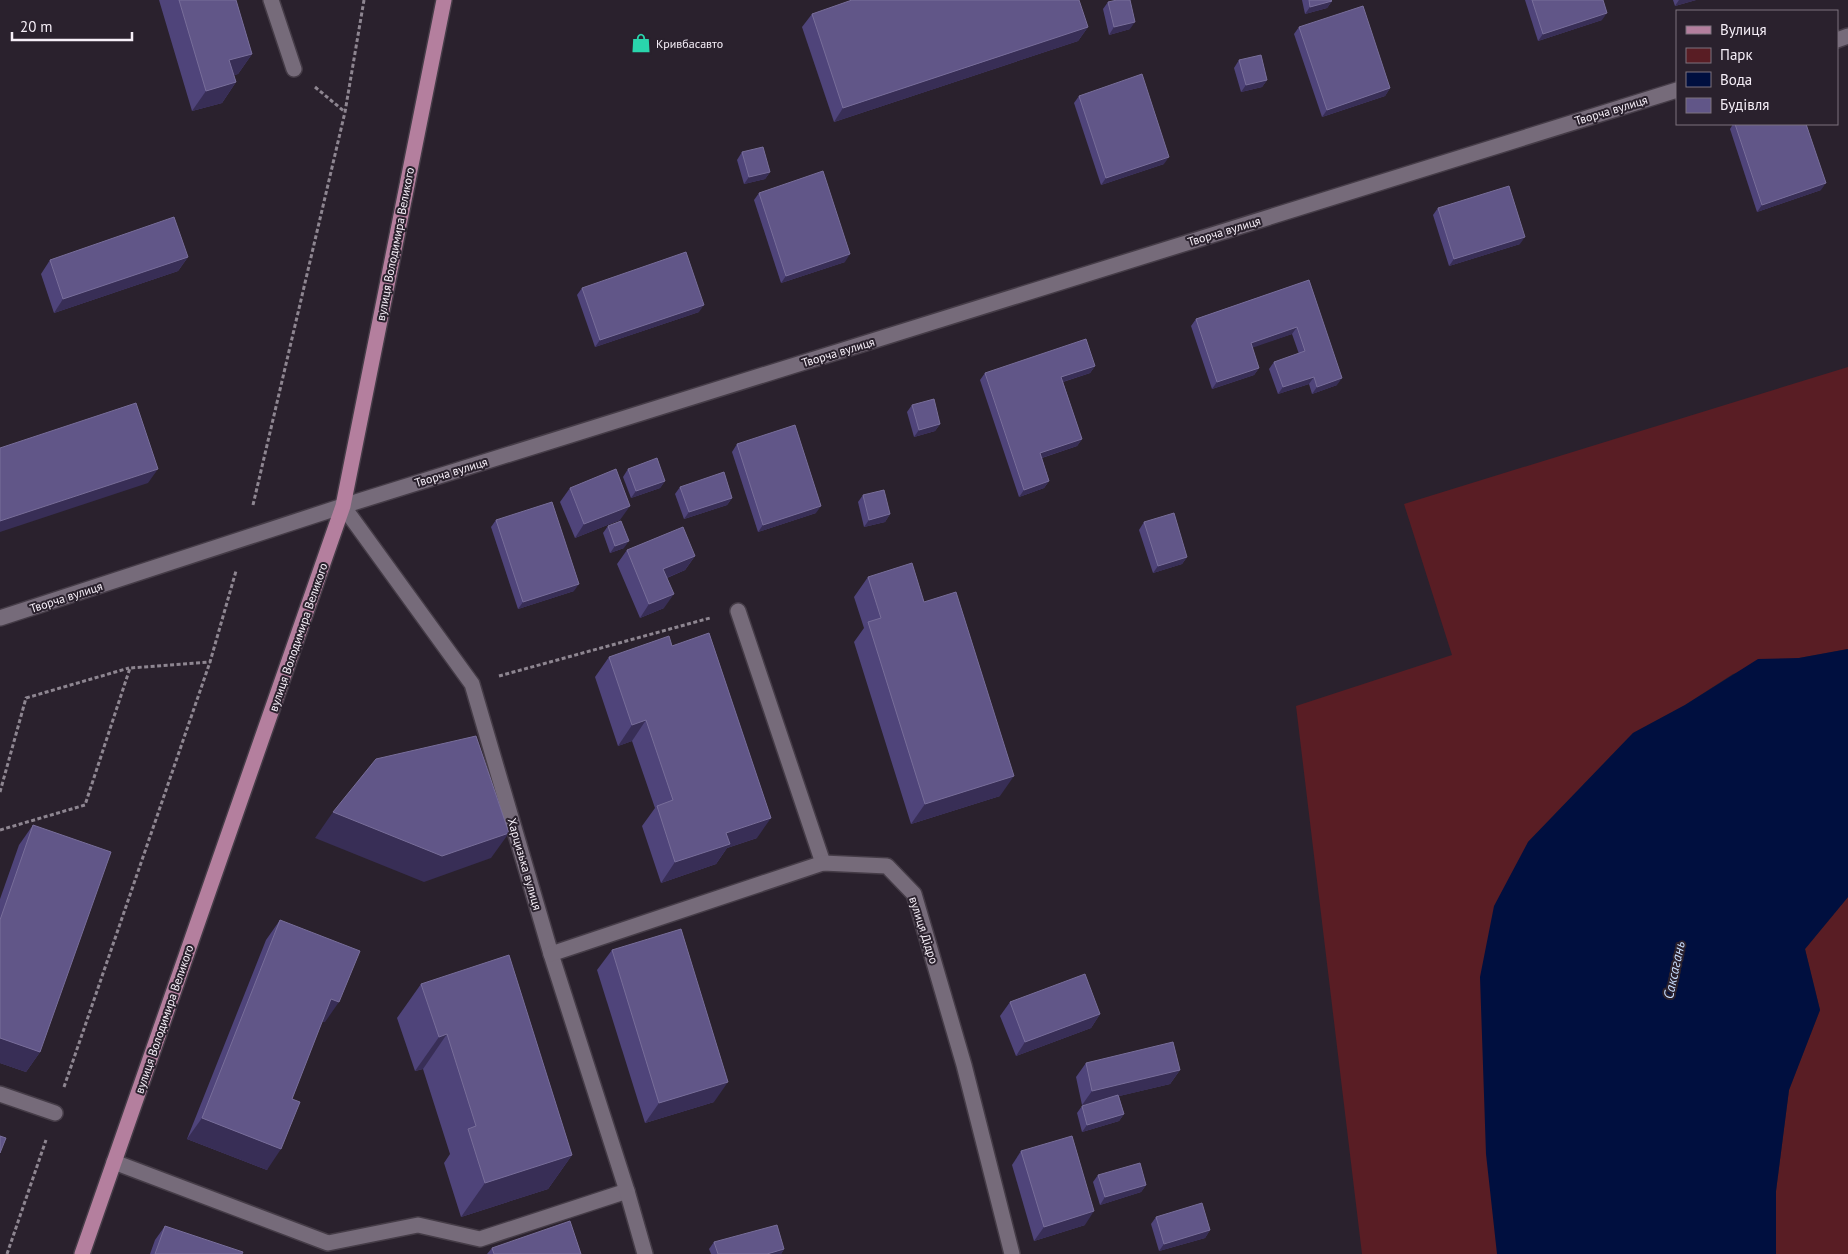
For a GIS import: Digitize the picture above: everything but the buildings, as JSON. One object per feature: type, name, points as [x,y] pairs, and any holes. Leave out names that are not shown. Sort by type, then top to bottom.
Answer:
[{"type":"main road","name":"вулиця Володимира Великого","points":[[82,1254],[343,506],[444,0]]},
{"type":"street","points":[[271,0],[294,69]]},
{"type":"street","name":"Творча вулиця","points":[[0,618],[343,506],[1676,90]]},
{"type":"street","name":"Харцизька вулиця","points":[[343,506],[472,684],[551,954],[627,1191],[645,1254]]},
{"type":"street","points":[[738,611],[823,862]]},
{"type":"street","name":"вулиця Дідро","points":[[551,954],[823,862],[887,866],[914,894],[964,1065],[1012,1254]]},
{"type":"street","points":[[0,1094],[56,1113]]},
{"type":"street","points":[[114,1162],[328,1242],[418,1225],[480,1239],[627,1191]]},
{"type":"path","points":[[7,1254],[210,662],[246,538],[345,112],[364,0]]},
{"type":"path","points":[[294,69],[345,112]]},
{"type":"path","points":[[472,684],[738,611]]},
{"type":"path","points":[[0,792],[26,698],[130,668],[210,662]]},
{"type":"path","points":[[0,830],[85,805],[130,668]]},
{"type":"green space","points":[[1848,367],[1848,649],[1799,658],[1733,674],[1685,705],[1633,733],[1528,842],[1497,1254],[1362,1254],[1296,706],[1452,655],[1404,504]]},
{"type":"green space","points":[[1848,897],[1848,1254],[1776,1254],[1776,1191],[1789,1090],[1820,1010],[1805,949]]},
{"type":"water","name":"Саксагань","points":[[1848,649],[1848,897],[1805,949],[1820,1010],[1789,1090],[1776,1191],[1776,1254],[1497,1254],[1486,1154],[1480,977],[1494,906],[1528,842],[1633,733],[1685,705],[1758,659],[1799,658]]},
{"type":"place","name":"Кривбасавто","points":[[641,43]]}]
